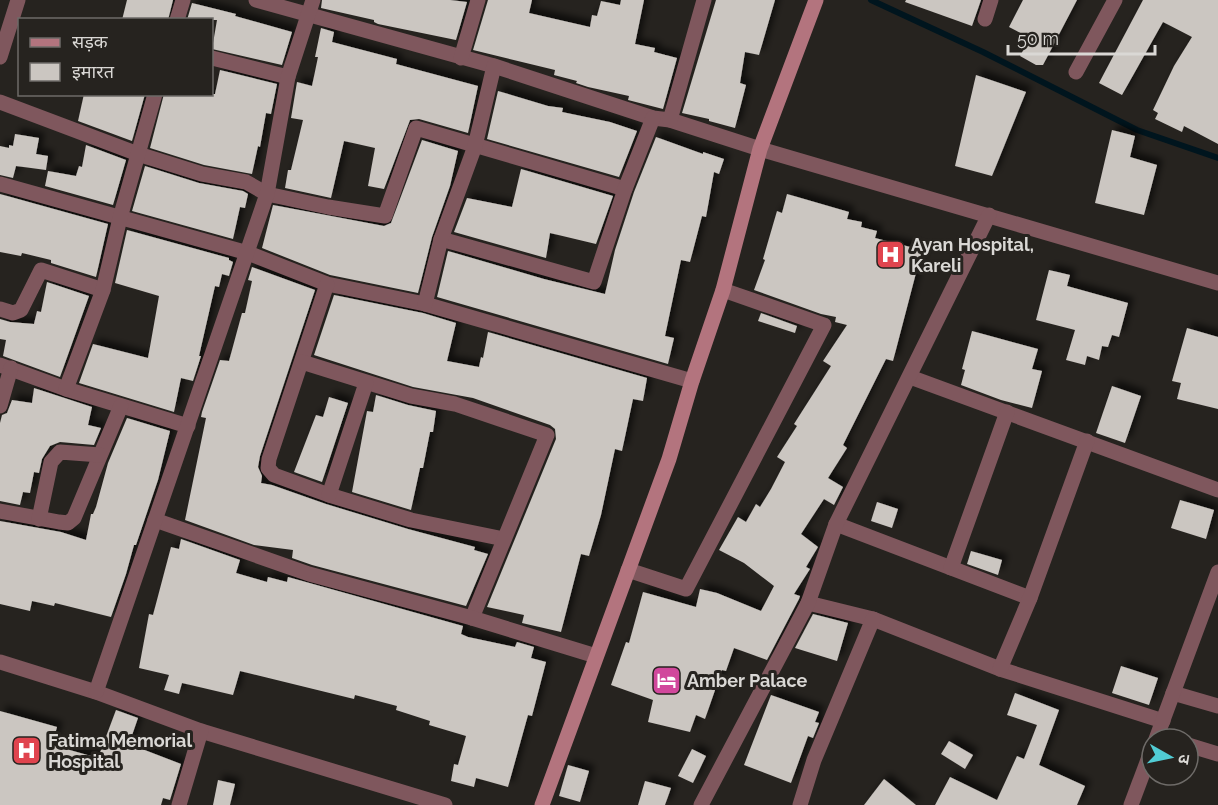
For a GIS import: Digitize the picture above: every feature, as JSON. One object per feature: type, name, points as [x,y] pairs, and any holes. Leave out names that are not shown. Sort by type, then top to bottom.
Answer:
[{"type":"main road","points":[[542,805],[669,459],[692,381],[723,290],[760,149],[816,0]]},
{"type":"street","points":[[0,57],[18,0]]},
{"type":"street","points":[[178,18],[183,0]]},
{"type":"street","points":[[256,0],[311,7],[653,118],[670,120],[760,149],[1218,283]]},
{"type":"street","points":[[461,57],[478,0]]},
{"type":"street","points":[[670,120],[704,0]]},
{"type":"street","points":[[985,19],[991,0]]},
{"type":"street","points":[[1076,72],[1115,0]]},
{"type":"street","points":[[96,692],[267,194],[288,77],[311,7]]},
{"type":"street","points":[[213,58],[288,77]]},
{"type":"street","points":[[425,304],[441,239],[475,147],[494,66]]},
{"type":"street","points":[[66,390],[103,290],[120,218],[154,96]]},
{"type":"street","points":[[0,102],[138,154],[202,174],[246,182],[267,194],[385,216],[416,129],[625,189]]},
{"type":"street","points":[[441,239],[594,282],[625,189],[653,118]]},
{"type":"street","points":[[0,184],[248,253],[327,284],[425,304],[692,381]]},
{"type":"street","points":[[701,805],[808,603],[836,524],[989,215]]},
{"type":"street","points":[[0,309],[13,313],[21,310],[41,270],[103,290]]},
{"type":"street","points":[[327,284],[268,459],[268,468],[274,475],[329,495],[411,520],[504,539]]},
{"type":"street","points":[[628,570],[686,589],[825,325],[723,290]]},
{"type":"street","points":[[302,362],[411,396],[454,404],[547,435],[472,618]]},
{"type":"street","points":[[0,406],[6,366],[66,390],[188,426]]},
{"type":"street","points":[[910,377],[1218,490]]},
{"type":"street","points":[[329,495],[366,383]]},
{"type":"street","points":[[0,511],[68,523],[74,518],[121,406]]},
{"type":"street","points":[[951,568],[1007,412]]},
{"type":"street","points":[[1000,669],[1030,598],[1087,441]]},
{"type":"street","points":[[39,519],[51,462],[60,452],[100,455]]},
{"type":"street","points":[[155,520],[309,574],[472,618],[596,656]]},
{"type":"street","points":[[836,524],[1030,598]]},
{"type":"street","points":[[1161,727],[1218,572]]},
{"type":"street","points":[[808,603],[873,619],[1000,669],[1162,721]]},
{"type":"street","points":[[800,805],[814,760],[873,619]]},
{"type":"street","points":[[0,662],[96,692],[201,731],[445,805]]},
{"type":"street","points":[[1173,693],[1218,706]]},
{"type":"street","points":[[179,805],[201,731]]},
{"type":"street","points":[[1200,749],[1218,754]]},
{"type":"street","points":[[1131,805],[1140,784]]},
{"type":"building","points":[[127,0],[173,0],[168,18],[122,18]]},
{"type":"building","points":[[322,0],[467,2],[456,40],[378,24],[374,20],[321,8]]},
{"type":"building","points":[[488,0],[532,0],[529,13],[590,27],[592,15],[597,16],[601,1],[620,5],[621,0],[644,0],[635,44],[655,48],[654,52],[677,58],[663,109],[628,100],[629,96],[576,83],[577,81],[554,75],[555,70],[473,50]]},
{"type":"building","points":[[716,0],[775,0],[759,55],[745,52],[740,83],[746,85],[735,128],[682,113]]},
{"type":"building","points":[[906,0],[981,0],[972,26],[905,2]]},
{"type":"building","points":[[1023,0],[1077,0],[1043,65],[1036,65],[1020,56],[1030,38],[1009,27]]},
{"type":"building","points":[[1143,0],[1218,0],[1218,144],[1184,126],[1182,132],[1155,119],[1158,113],[1153,110],[1174,66],[1192,37],[1163,22],[1122,95],[1099,83]]},
{"type":"building","points":[[192,3],[292,32],[282,65],[213,49],[217,20],[188,18]]},
{"type":"building","points":[[321,28],[334,32],[332,42],[397,59],[396,64],[478,86],[468,133],[419,119],[410,120],[384,189],[368,186],[375,148],[344,141],[331,198],[285,188],[303,120],[291,118],[297,82],[312,86]]},
{"type":"building","points":[[220,70],[277,84],[271,114],[266,113],[252,174],[204,165],[150,148],[163,96],[213,96]]},
{"type":"building","points":[[976,75],[1026,92],[992,176],[955,166]]},
{"type":"building","points":[[498,91],[548,106],[563,108],[562,112],[610,122],[637,131],[619,177],[487,139]]},
{"type":"building","points":[[84,96],[144,96],[132,141],[78,121]]},
{"type":"building","points":[[1112,130],[1135,136],[1130,157],[1157,165],[1144,215],[1095,203]]},
{"type":"building","points":[[15,134],[39,138],[36,154],[48,156],[46,170],[16,166],[13,178],[0,175],[0,146],[9,148],[9,145],[13,146]]},
{"type":"building","points":[[656,137],[724,159],[719,174],[714,172],[706,217],[702,216],[690,262],[681,260],[665,336],[674,338],[668,364],[437,297],[448,251],[605,294],[615,250],[634,192]]},
{"type":"building","points":[[422,140],[458,151],[418,293],[330,275],[262,248],[273,205],[384,226],[391,223]]},
{"type":"building","points":[[86,145],[126,160],[113,205],[45,186],[48,171],[76,176],[79,166],[82,167]]},
{"type":"building","points":[[145,166],[199,183],[243,191],[248,194],[245,208],[240,207],[233,239],[132,211]]},
{"type":"building","points":[[521,169],[613,196],[596,244],[550,233],[546,258],[454,232],[467,198],[512,207]]},
{"type":"building","points":[[0,194],[108,224],[96,277],[51,263],[51,260],[22,253],[21,256],[0,252]]},
{"type":"building","points":[[787,194],[849,212],[847,219],[862,222],[861,227],[877,231],[875,238],[922,250],[893,361],[886,359],[843,445],[847,448],[828,478],[843,487],[834,505],[824,499],[801,534],[818,547],[806,567],[810,569],[794,594],[800,596],[799,599],[767,660],[734,648],[726,671],[722,670],[705,719],[696,715],[690,732],[648,722],[653,700],[611,685],[626,642],[629,643],[643,592],[696,607],[700,589],[717,593],[761,611],[774,586],[744,563],[719,550],[738,517],[746,522],[756,504],[760,507],[771,489],[785,462],[777,457],[797,426],[794,424],[831,366],[823,361],[847,325],[835,322],[836,317],[821,314],[754,290],[765,260],[763,259],[777,211],[782,213]]},
{"type":"building","points":[[127,230],[229,258],[233,262],[229,276],[222,274],[219,287],[215,286],[199,356],[201,356],[193,381],[181,378],[174,412],[79,383],[93,344],[148,358],[159,296],[115,283]]},
{"type":"building","points":[[252,267],[315,290],[260,456],[258,467],[262,476],[261,483],[408,529],[475,547],[474,550],[488,554],[466,606],[312,565],[292,558],[293,550],[254,545],[185,520],[206,418],[201,417],[202,412],[220,360],[229,361],[242,313],[245,313],[252,281],[248,280]]},
{"type":"building","points":[[1049,270],[1070,275],[1067,286],[1128,303],[1119,337],[1112,335],[1108,347],[1102,346],[1099,360],[1087,356],[1085,365],[1066,360],[1075,330],[1036,320]]},
{"type":"building","points":[[47,282],[89,296],[60,377],[3,356],[6,340],[0,339],[0,319],[34,324],[37,311],[41,312]]},
{"type":"building","points":[[334,295],[423,313],[456,323],[447,361],[479,367],[488,332],[647,378],[643,401],[633,399],[622,451],[615,449],[601,515],[589,556],[581,554],[561,632],[522,623],[524,615],[487,607],[556,439],[555,429],[550,425],[473,398],[413,387],[314,355]]},
{"type":"building","points":[[761,313],[797,326],[795,333],[758,321]]},
{"type":"building","points":[[1187,328],[1218,337],[1218,409],[1177,399],[1181,383],[1172,381]]},
{"type":"building","points":[[972,331],[1038,349],[1032,369],[1042,371],[1032,408],[1001,400],[961,385],[965,370],[962,369]]},
{"type":"building","points":[[1112,386],[1141,396],[1125,443],[1096,433]]},
{"type":"building","points":[[34,388],[92,407],[88,425],[101,428],[94,445],[60,442],[50,446],[42,459],[39,473],[34,472],[30,493],[23,492],[20,505],[0,501],[0,423],[2,415],[7,413],[12,400],[32,403]]},
{"type":"building","points":[[376,395],[436,411],[433,432],[430,432],[411,510],[352,492],[367,411],[373,412]]},
{"type":"building","points":[[329,397],[348,403],[322,482],[294,472],[316,415],[323,417]]},
{"type":"building","points":[[127,418],[170,431],[158,480],[111,617],[55,603],[54,606],[32,601],[30,611],[0,604],[0,521],[61,532],[86,540],[91,514],[96,507],[108,463]]},
{"type":"building","points":[[1180,500],[1214,510],[1206,539],[1171,528]]},
{"type":"building","points":[[877,502],[898,509],[892,528],[871,521]]},
{"type":"building","points":[[181,539],[240,560],[236,573],[267,582],[268,577],[287,582],[288,577],[463,626],[461,634],[468,637],[515,647],[517,642],[534,647],[531,658],[546,662],[532,716],[528,715],[508,787],[476,778],[474,787],[451,781],[454,764],[458,765],[466,736],[429,725],[430,721],[396,710],[397,706],[355,695],[354,699],[240,671],[233,695],[182,683],[179,694],[164,690],[169,675],[139,668],[149,614],[153,615],[171,547],[179,549]]},
{"type":"building","points":[[971,551],[1002,560],[998,575],[967,564]]},
{"type":"building","points":[[813,614],[848,623],[837,661],[795,648]]},
{"type":"building","points":[[1121,666],[1158,678],[1149,705],[1112,693]]},
{"type":"building","points":[[1015,693],[1059,710],[1039,765],[1085,786],[1077,805],[935,805],[950,777],[997,800],[1017,756],[1024,759],[1037,725],[1007,715]]},
{"type":"building","points":[[771,695],[819,712],[815,722],[819,723],[813,738],[808,736],[791,783],[744,765]]},
{"type":"building","points":[[116,710],[138,718],[129,744],[181,764],[170,800],[163,798],[161,805],[0,805],[0,711],[57,727],[52,745],[98,758]]},
{"type":"building","points":[[949,741],[973,755],[965,769],[941,754]]},
{"type":"building","points":[[692,749],[706,756],[693,783],[678,776]]},
{"type":"building","points":[[568,765],[589,771],[580,802],[559,796]]},
{"type":"building","points":[[884,779],[916,805],[864,805]]},
{"type":"building","points":[[218,780],[235,784],[230,805],[213,805]]},
{"type":"building","points":[[645,781],[671,788],[665,805],[638,805]]},
{"type":"waterway","points":[[871,0],[983,52],[1137,130],[1218,158]]},
{"type":"place","name":"Ayan Hospital, Kareli","points":[[890,255]]},
{"type":"place","name":"Amber Palace","points":[[666,681]]},
{"type":"place","name":"Fatima Memorial Hospital","points":[[27,751]]}]
